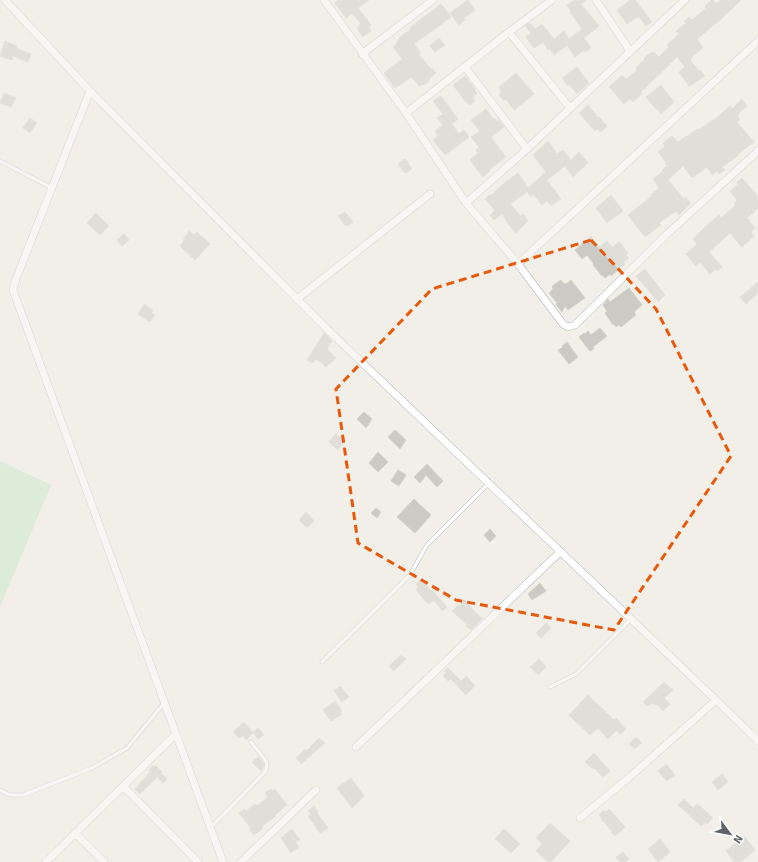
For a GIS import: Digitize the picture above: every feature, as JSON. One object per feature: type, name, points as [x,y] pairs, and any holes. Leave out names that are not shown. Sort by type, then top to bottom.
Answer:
[{"type":"street","points":[[5,0],[90,91],[328,330],[758,741]]},
{"type":"street","points":[[324,0],[406,113],[466,203],[518,264],[563,324],[568,327],[575,325],[666,235],[758,151]]},
{"type":"street","points":[[362,54],[433,0]]},
{"type":"street","points":[[406,113],[552,0]]},
{"type":"street","points":[[596,0],[630,51]]},
{"type":"street","points":[[466,203],[527,149],[685,0]]},
{"type":"street","points":[[509,32],[570,108]]},
{"type":"street","points":[[518,264],[758,41]]},
{"type":"street","points":[[465,67],[527,149]]},
{"type":"street","points":[[90,91],[13,290],[223,862]]},
{"type":"street","points":[[297,299],[430,194]]},
{"type":"street","points":[[356,747],[560,552]]},
{"type":"street","points":[[580,818],[632,775],[716,700]]},
{"type":"street","points":[[46,862],[176,734]]},
{"type":"street","points":[[123,786],[198,862]]},
{"type":"street","points":[[241,862],[316,790]]},
{"type":"street","points":[[75,833],[104,862]]},
{"type":"lane","points":[[0,161],[52,188]]},
{"type":"lane","points":[[322,662],[410,575],[427,545],[488,484]]},
{"type":"lane","points":[[550,687],[576,674],[631,619]]},
{"type":"lane","points":[[0,790],[10,795],[23,795],[92,768],[127,748],[164,702]]},
{"type":"lane","points":[[210,828],[265,772],[267,766],[266,761],[251,742]]},
{"type":"highlighted area","points":[[591,240],[656,309],[731,456],[614,630],[456,600],[358,543],[336,389],[432,289]]},
{"type":"green space","points":[[0,461],[51,485],[0,607]]},
{"type":"building","points":[[338,0],[369,0],[358,8],[371,25],[369,27],[371,31],[363,37],[357,28],[360,23],[352,13],[346,18],[335,3]]},
{"type":"building","points":[[468,0],[475,10],[464,18],[465,20],[459,25],[450,13]]},
{"type":"building","points":[[574,0],[586,0],[581,4],[599,26],[584,38],[591,48],[585,52],[584,50],[575,57],[567,45],[554,55],[550,49],[548,50],[543,42],[534,48],[526,37],[531,33],[525,26],[530,23],[535,29],[542,24],[554,39],[564,31],[569,39],[582,29],[567,5]]},
{"type":"building","points":[[630,0],[635,0],[652,22],[646,26],[639,17],[637,17],[627,24],[617,10]]},
{"type":"building","points":[[712,0],[716,4],[720,0],[741,0],[717,23],[697,39],[703,48],[692,56],[693,57],[690,60],[705,76],[689,86],[679,72],[685,67],[677,57],[641,92],[642,94],[633,102],[630,99],[624,104],[609,87],[622,75],[626,79],[637,70],[636,68],[651,52],[654,52],[659,57],[669,47],[667,45],[679,34],[676,31],[686,23],[684,21],[689,17],[692,20],[706,8],[705,6]]},
{"type":"building","points":[[441,4],[451,17],[414,44],[421,53],[419,55],[436,73],[424,85],[419,86],[412,77],[395,88],[384,73],[402,59],[394,46],[400,37],[411,29],[410,28],[412,26]]},
{"type":"building","points":[[439,38],[445,45],[435,52],[430,46]]},
{"type":"building","points":[[5,41],[17,46],[16,48],[31,54],[28,62],[13,56],[12,60],[0,56]]},
{"type":"building","points":[[577,67],[589,83],[577,94],[562,78]]},
{"type":"building","points":[[516,73],[534,94],[514,110],[506,99],[503,100],[499,95],[501,90],[499,87]]},
{"type":"building","points":[[465,76],[477,93],[473,98],[475,101],[470,105],[453,85]]},
{"type":"building","points":[[661,85],[674,102],[661,114],[646,97]]},
{"type":"building","points":[[4,93],[16,98],[11,107],[0,103]]},
{"type":"building","points":[[441,96],[458,119],[452,124],[459,134],[464,130],[469,137],[445,155],[433,140],[438,136],[435,131],[443,125],[437,118],[443,114],[433,101]]},
{"type":"building","points":[[742,99],[747,106],[739,113],[738,117],[740,119],[737,122],[754,142],[722,167],[725,170],[719,174],[717,171],[712,175],[707,167],[692,178],[683,166],[668,180],[684,199],[686,197],[691,203],[679,215],[676,211],[659,223],[661,225],[645,237],[628,215],[652,196],[651,195],[659,188],[653,179],[667,166],[665,163],[666,162],[658,152],[665,146],[663,143],[672,136],[678,142],[697,129],[698,130],[713,121],[730,106],[732,109]]},
{"type":"building","points":[[588,105],[598,118],[599,117],[607,126],[601,132],[597,129],[595,131],[579,113]]},
{"type":"building","points":[[486,109],[493,119],[494,118],[497,122],[499,120],[504,127],[491,137],[506,157],[489,170],[490,171],[483,177],[470,160],[478,153],[476,150],[479,147],[471,137],[480,131],[471,120]]},
{"type":"building","points":[[30,118],[37,123],[30,133],[23,128]]},
{"type":"building","points":[[548,141],[557,154],[563,150],[571,160],[579,152],[588,163],[573,177],[565,166],[547,180],[561,199],[551,206],[547,201],[542,205],[533,194],[531,197],[527,192],[510,204],[521,216],[523,214],[528,221],[516,233],[502,214],[494,220],[490,215],[495,210],[485,199],[518,173],[528,188],[546,172],[533,155]]},
{"type":"building","points":[[405,159],[412,169],[405,173],[398,164]]},
{"type":"building","points":[[742,178],[758,196],[758,208],[747,218],[755,228],[751,232],[754,236],[742,247],[730,233],[709,252],[722,267],[717,271],[716,269],[710,274],[700,262],[696,266],[686,254],[697,244],[693,239],[706,226],[719,215],[721,218],[736,205],[734,203],[737,201],[730,191]]},
{"type":"building","points":[[611,195],[623,211],[607,223],[596,208]]},
{"type":"building","points":[[345,212],[353,222],[347,226],[338,216]]},
{"type":"building","points":[[96,213],[109,226],[100,235],[87,223]]},
{"type":"building","points":[[189,231],[194,235],[197,232],[210,244],[195,260],[180,246]]},
{"type":"building","points":[[124,234],[129,240],[122,246],[117,240]]},
{"type":"building","points":[[591,236],[599,247],[607,241],[612,247],[620,242],[628,253],[626,255],[629,258],[623,262],[625,264],[611,276],[610,274],[605,278],[603,275],[602,276],[587,255],[582,259],[575,250]]},
{"type":"building","points":[[645,269],[665,295],[658,302],[636,276]]},
{"type":"building","points":[[561,280],[564,284],[566,284],[571,280],[585,298],[568,310],[565,306],[562,312],[549,293],[553,289],[552,286]]},
{"type":"building","points":[[758,282],[758,293],[746,304],[740,297]]},
{"type":"building","points":[[629,288],[642,305],[634,312],[636,315],[621,327],[619,325],[616,327],[605,313],[607,311],[603,305],[608,299],[610,302]]},
{"type":"building","points":[[144,304],[153,310],[151,313],[155,315],[150,322],[138,314]]},
{"type":"building","points":[[600,328],[607,336],[590,351],[579,337],[588,331],[591,335]]},
{"type":"building","points":[[324,333],[332,341],[327,349],[336,358],[326,367],[316,359],[313,363],[307,360]]},
{"type":"building","points":[[567,342],[578,357],[569,364],[558,350]]},
{"type":"building","points":[[364,412],[372,419],[366,428],[357,419]]},
{"type":"building","points":[[395,430],[406,440],[400,449],[388,437]]},
{"type":"building","points":[[336,434],[344,441],[338,450],[329,442]]},
{"type":"building","points":[[378,452],[388,462],[378,472],[369,463]]},
{"type":"building","points":[[427,464],[443,481],[437,487],[426,475],[420,483],[414,477]]},
{"type":"building","points":[[398,470],[406,475],[399,486],[391,481]]},
{"type":"building","points":[[414,499],[431,515],[415,533],[397,517]]},
{"type":"building","points":[[376,508],[381,512],[377,518],[371,513]]},
{"type":"building","points":[[306,512],[314,521],[307,528],[299,520]]},
{"type":"building","points":[[490,529],[496,536],[490,542],[484,535]]},
{"type":"building","points":[[421,579],[447,607],[442,611],[434,600],[429,604],[428,602],[427,603],[416,590],[418,587],[416,584]]},
{"type":"building","points":[[540,583],[546,591],[532,600],[528,594]]},
{"type":"building","points":[[464,600],[482,619],[471,630],[452,611]]},
{"type":"building","points":[[546,623],[551,628],[541,638],[536,633]]},
{"type":"building","points":[[401,655],[406,659],[394,671],[389,666]]},
{"type":"building","points":[[539,659],[546,667],[538,675],[530,667]]},
{"type":"building","points":[[448,668],[461,681],[466,676],[475,686],[466,695],[451,679],[448,681],[443,676],[446,673],[444,671]]},
{"type":"building","points":[[664,682],[673,690],[664,698],[670,704],[663,711],[657,704],[655,705],[653,703],[647,706],[643,702]]},
{"type":"building","points":[[340,686],[349,697],[342,702],[334,691]]},
{"type":"building","points":[[588,695],[614,720],[616,718],[626,729],[620,734],[617,730],[608,739],[598,728],[590,735],[569,715]]},
{"type":"building","points":[[335,701],[342,711],[340,712],[342,714],[331,721],[323,710]]},
{"type":"building","points":[[244,722],[253,733],[246,740],[243,736],[239,738],[233,732]]},
{"type":"building","points":[[258,728],[264,735],[258,739],[253,732]]},
{"type":"building","points":[[636,737],[642,743],[634,749],[629,744]]},
{"type":"building","points":[[319,738],[325,743],[301,764],[296,758],[305,749],[306,751]]},
{"type":"building","points":[[594,753],[610,771],[603,777],[585,762]]},
{"type":"building","points":[[258,757],[263,762],[264,767],[261,771],[252,762]]},
{"type":"building","points":[[666,764],[675,775],[667,781],[658,771]]},
{"type":"building","points":[[153,765],[162,772],[161,773],[167,779],[163,783],[157,777],[140,794],[135,789],[151,771],[149,770]]},
{"type":"building","points":[[722,774],[728,782],[718,790],[712,782]]},
{"type":"building","points":[[351,778],[364,796],[352,808],[337,788]]},
{"type":"building","points":[[271,789],[273,791],[275,789],[287,805],[275,815],[276,816],[262,826],[263,827],[261,830],[254,835],[249,829],[251,828],[239,813],[244,809],[246,811],[255,804],[257,806],[268,797],[265,793]]},
{"type":"building","points":[[684,799],[693,808],[697,804],[698,806],[699,805],[713,818],[707,824],[706,822],[701,826],[678,805]]},
{"type":"building","points":[[314,806],[318,812],[317,813],[328,828],[320,833],[308,816],[311,814],[308,811]]},
{"type":"building","points":[[609,809],[625,827],[615,836],[599,815],[604,810],[606,812]]},
{"type":"building","points":[[550,823],[570,841],[551,862],[548,862],[536,851],[542,844],[536,838]]},
{"type":"building","points":[[292,829],[300,840],[296,842],[299,847],[291,853],[281,838]]},
{"type":"building","points":[[504,829],[520,844],[511,853],[495,839]]},
{"type":"building","points":[[744,836],[755,850],[741,862],[734,862],[726,851]]},
{"type":"building","points":[[660,839],[670,852],[658,862],[648,849]]},
{"type":"building","points":[[623,852],[629,859],[625,862],[620,862],[616,857]]}]
